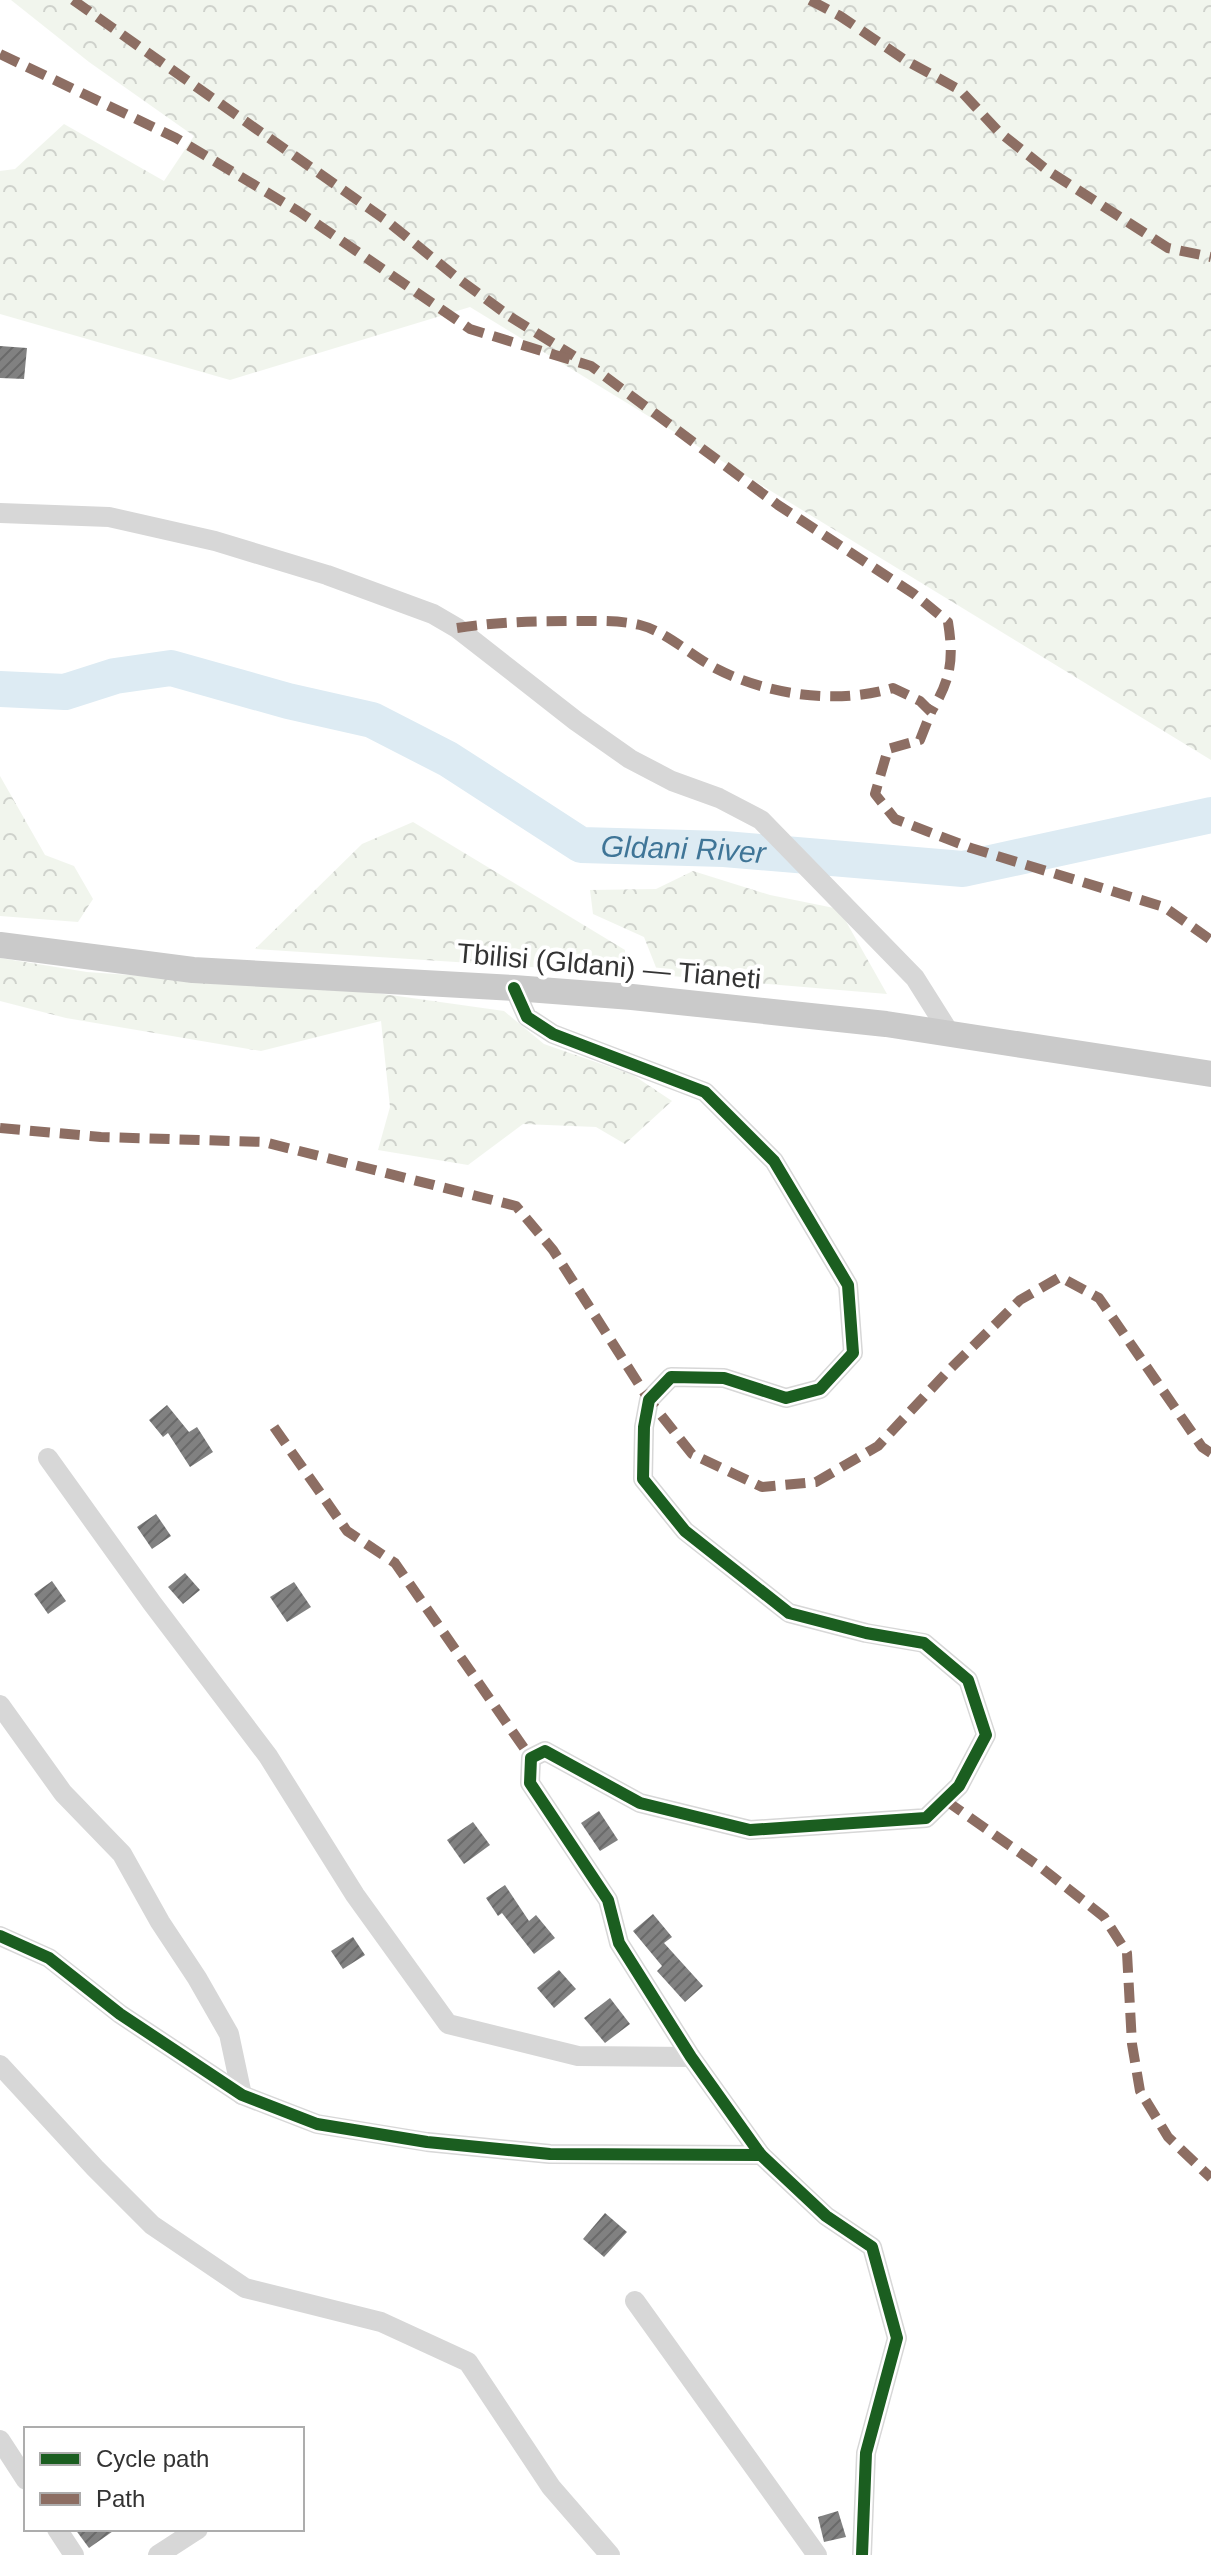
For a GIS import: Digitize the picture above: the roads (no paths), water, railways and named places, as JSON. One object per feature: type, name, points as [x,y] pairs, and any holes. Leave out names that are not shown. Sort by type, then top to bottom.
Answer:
[{"type":"main road","name":"Tbilisi (Gldani) — Tianeti","points":[[0,945],[193,970],[514,988],[664,1000],[949,1032],[1211,1074]]},
{"type":"street","points":[[0,513],[109,517],[215,541],[327,575],[433,614],[457,628],[630,759],[761,820],[915,978],[949,1032]]},
{"type":"street","points":[[514,988],[527,1017],[553,1034],[705,1092],[774,1161],[848,1285],[853,1353],[820,1389],[786,1398],[724,1378],[671,1377],[649,1400],[644,1427],[643,1479],[685,1531],[789,1613],[866,1633],[924,1643],[968,1680],[986,1735],[959,1786],[926,1818],[750,1830],[640,1803],[545,1751],[531,1758],[530,1783],[608,1900],[619,1943],[691,2057],[761,2155],[826,2216],[872,2247],[897,2338],[866,2453],[862,2555]]},
{"type":"street","points":[[48,1458],[152,1603],[268,1756],[355,1895],[448,2024],[578,2056],[691,2057]]},
{"type":"street","points":[[0,1705],[63,1793],[122,1854],[229,2034],[242,2095]]},
{"type":"street","points":[[0,1936],[49,1958],[120,2014],[242,2095],[317,2124],[427,2142],[550,2154],[761,2155]]},
{"type":"street","points":[[0,2065],[152,2225],[245,2288],[381,2322],[468,2362],[551,2487],[610,2555]]},
{"type":"street","points":[[635,2301],[817,2555]]},
{"type":"street","points":[[0,2440],[24,2477]]},
{"type":"street","points":[[58,2531],[74,2555]]},
{"type":"street","points":[[158,2555],[195,2531]]},
{"type":"waterway","name":"Gldani River","points":[[0,689],[65,692],[115,676],[171,668],[288,701],[372,720],[448,759],[581,845],[724,849],[963,869],[1211,815]]}]
